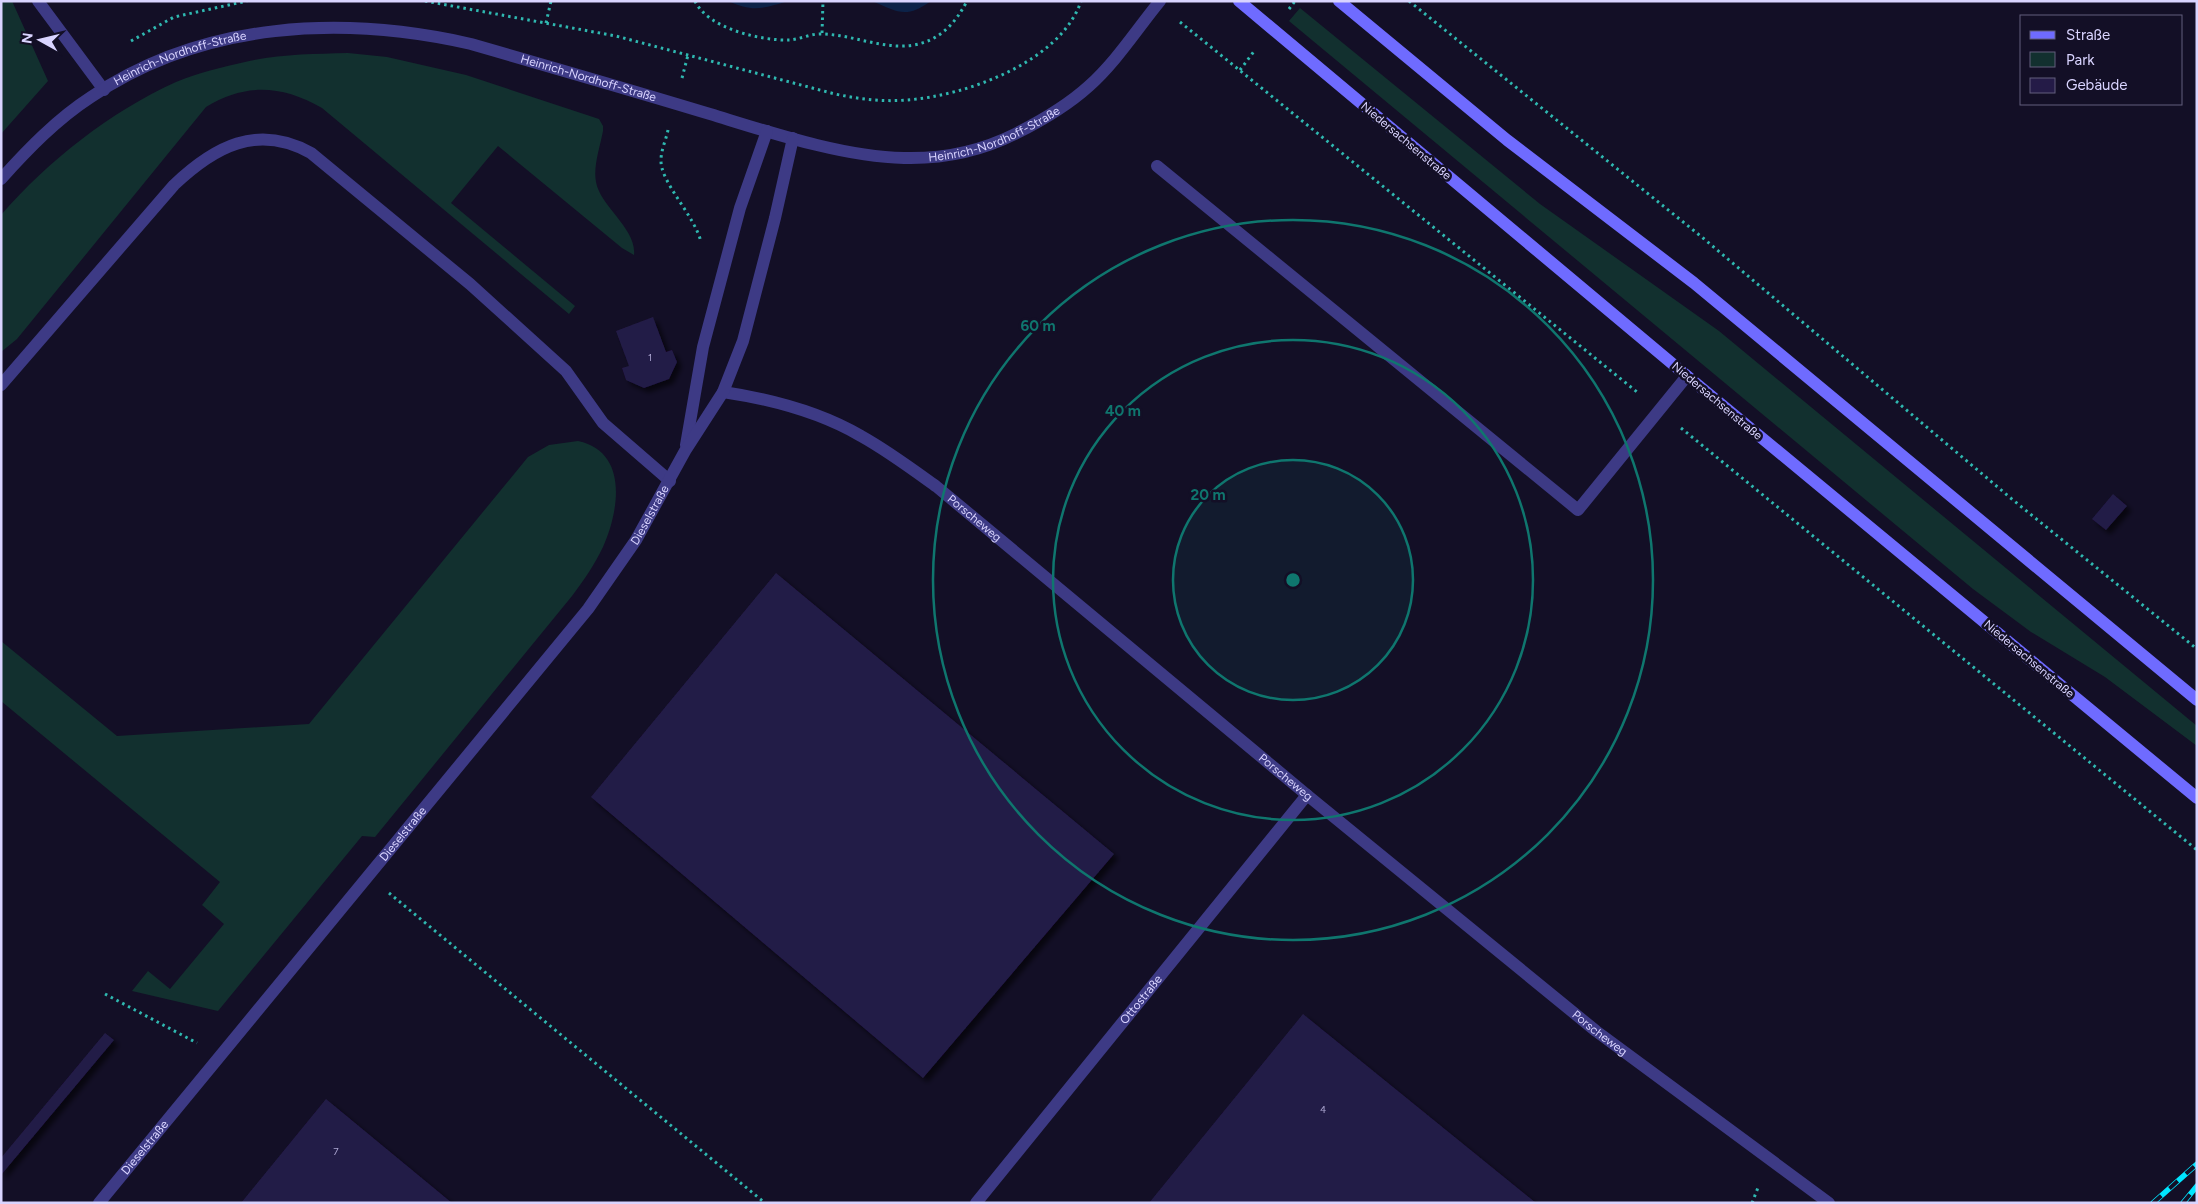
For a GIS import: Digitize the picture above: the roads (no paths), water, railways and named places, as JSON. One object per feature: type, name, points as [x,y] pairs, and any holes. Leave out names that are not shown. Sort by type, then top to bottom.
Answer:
[{"type":"main road","name":"Niedersachsenstraße","points":[[1239,1],[1686,376],[2197,798]]},
{"type":"main road","points":[[1339,1],[1507,140],[1694,283],[2197,700]]},
{"type":"street","points":[[38,1],[104,90]]},
{"type":"street","name":"Heinrich-Nordhoff-Straße","points":[[1,179],[55,125],[91,96],[168,56],[204,44],[244,34],[297,28],[391,30],[434,36],[471,44],[793,138],[870,154],[901,158],[929,158],[982,147],[1044,119],[1074,98],[1104,70],[1159,3]]},
{"type":"street","name":"Dieselstraße","points":[[685,451],[702,347],[740,208],[767,131]]},
{"type":"street","points":[[1,385],[174,185],[190,170],[227,146],[245,140],[266,138],[294,143],[311,153],[470,284],[566,371],[603,423],[670,481]]},
{"type":"street","name":"Dieselstraße","points":[[99,1203],[588,610],[636,540],[685,451],[723,392],[743,341],[775,218],[793,138]]},
{"type":"street","points":[[1157,166],[1578,510],[1686,376]]},
{"type":"street","name":"Porscheweg","points":[[723,392],[770,402],[830,421],[860,435],[897,458],[937,487],[1307,795],[1596,1031],[1829,1203]]},
{"type":"street","name":"Ottostraße","points":[[976,1203],[1307,795]]},
{"type":"water","points":[[728,1],[789,1],[772,6],[752,8]]},
{"type":"water","points":[[872,1],[931,1],[915,10],[902,12]]},
{"type":"railway","points":[[2153,1203],[2197,1164]]},
{"type":"railway","points":[[2183,1203],[2197,1186]]}]
